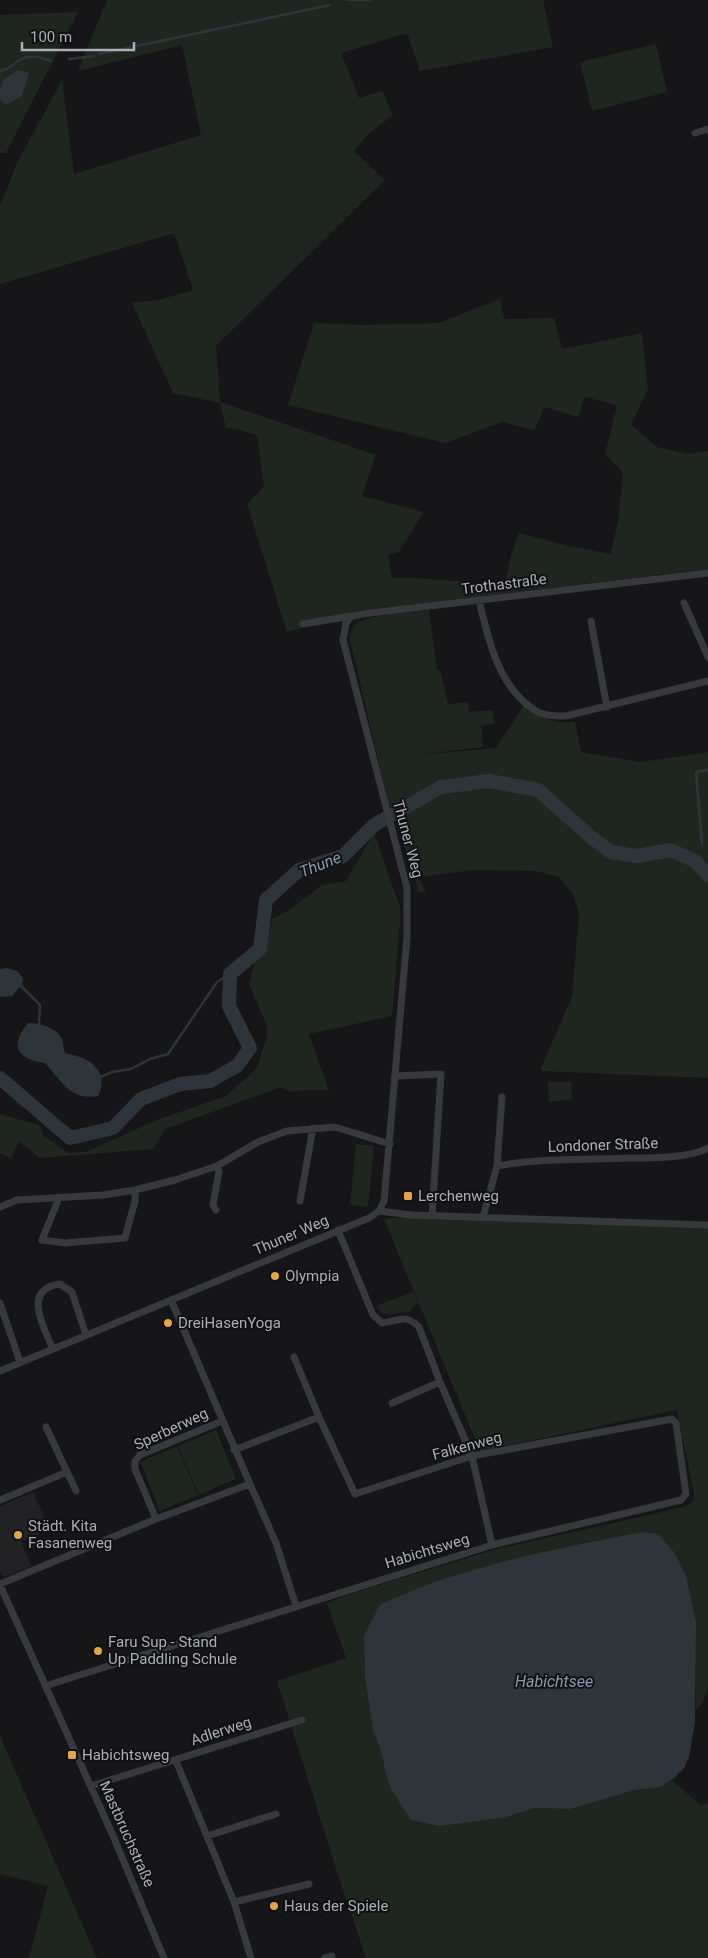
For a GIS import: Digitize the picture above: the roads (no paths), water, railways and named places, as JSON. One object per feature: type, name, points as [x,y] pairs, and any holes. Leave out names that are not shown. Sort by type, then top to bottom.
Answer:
[{"type":"street","points":[[695,132],[708,129]]},
{"type":"street","name":"Trothastraße","points":[[303,624],[479,600],[708,573]]},
{"type":"street","points":[[479,600],[491,648],[509,683],[533,710],[548,715],[566,716],[708,681]]},
{"type":"street","points":[[684,603],[708,657]]},
{"type":"street","name":"Thuner Weg","points":[[0,1371],[369,1218],[379,1212],[384,1201],[396,1076],[397,1044],[407,938],[407,892],[343,640],[346,623],[351,617]]},
{"type":"street","points":[[590,621],[608,707]]},
{"type":"street","points":[[396,1076],[441,1074],[432,1215]]},
{"type":"street","points":[[483,1217],[497,1166],[502,1097]]},
{"type":"street","points":[[0,1207],[16,1200],[103,1195],[135,1190],[193,1175],[217,1166],[258,1142],[287,1132],[335,1127],[390,1144]]},
{"type":"street","points":[[300,1200],[313,1128]]},
{"type":"street","name":"Londoner Straße","points":[[497,1166],[522,1162],[660,1158],[701,1152],[708,1148]]},
{"type":"street","points":[[216,1210],[213,1205],[219,1171],[217,1166]]},
{"type":"street","points":[[57,1198],[57,1203],[42,1240],[65,1243],[125,1238],[136,1196],[135,1190]]},
{"type":"street","points":[[379,1212],[415,1215],[708,1225]]},
{"type":"street","points":[[338,1230],[373,1315],[382,1322],[406,1318],[413,1321],[419,1327],[472,1456],[492,1545]]},
{"type":"street","points":[[53,1348],[44,1328],[39,1310],[40,1294],[43,1289],[50,1285],[60,1284],[72,1292],[86,1334]]},
{"type":"street","name":"Sperberweg","points":[[172,1300],[234,1450],[276,1544],[296,1606]]},
{"type":"street","points":[[0,1303],[20,1362]]},
{"type":"street","name":"Falkenweg","points":[[294,1357],[319,1417],[355,1494],[472,1456],[672,1419]]},
{"type":"street","points":[[392,1403],[440,1382]]},
{"type":"street","points":[[234,1450],[319,1417]]},
{"type":"street","name":"Habichtsweg","points":[[45,1686],[492,1545],[681,1500],[686,1494],[676,1423],[672,1419]]},
{"type":"street","name":"Sperberweg","points":[[156,1519],[134,1462],[140,1456],[222,1421]]},
{"type":"street","points":[[46,1427],[76,1491]]},
{"type":"street","points":[[0,1500],[67,1472]]},
{"type":"street","points":[[0,1585],[156,1519],[250,1484]]},
{"type":"street","name":"Mastbruchstraße","points":[[0,1585],[91,1786],[164,1958]]},
{"type":"street","name":"Adlerweg","points":[[91,1786],[176,1761],[302,1720]]},
{"type":"street","points":[[176,1761],[234,1902],[251,1958]]},
{"type":"street","points":[[207,1836],[276,1814]]},
{"type":"street","points":[[234,1902],[310,1884]]},
{"type":"water","points":[[18,70],[29,73],[22,96],[6,105],[0,99],[1,84]]},
{"type":"water","points":[[7,968],[17,971],[23,978],[22,984],[12,996],[0,997],[0,969]]},
{"type":"water","points":[[28,1023],[51,1028],[62,1039],[65,1053],[82,1058],[95,1066],[102,1079],[98,1096],[88,1097],[73,1092],[61,1082],[45,1063],[22,1055],[18,1045],[19,1038]]},
{"type":"water","name":"Habichtsee","points":[[643,1532],[658,1534],[673,1551],[686,1576],[696,1623],[695,1721],[689,1757],[684,1768],[674,1778],[660,1787],[635,1790],[570,1809],[535,1808],[506,1817],[440,1826],[411,1820],[391,1789],[386,1775],[381,1750],[373,1730],[365,1677],[364,1636],[380,1605],[429,1584],[508,1560]]},
{"type":"waterway","points":[[347,0],[370,0]]},
{"type":"waterway","points":[[99,54],[330,5]]},
{"type":"waterway","points":[[0,71],[7,69],[23,58],[32,56],[51,61]]},
{"type":"waterway","points":[[69,59],[94,56]]},
{"type":"waterway","points":[[702,844],[696,772],[708,770]]},
{"type":"waterway","name":"Thune","points":[[0,1078],[70,1138],[113,1128],[141,1099],[180,1084],[210,1081],[237,1066],[250,1048],[229,1006],[230,974],[260,949],[266,900],[299,870],[343,856],[374,825],[441,787],[489,781],[538,790],[591,837],[611,852],[637,856],[671,850],[695,861],[708,875]]},
{"type":"waterway","points":[[101,1077],[112,1072],[131,1069],[150,1059],[168,1054],[217,982],[230,974]]},
{"type":"waterway","points":[[21,986],[40,1005],[39,1024]]},
{"type":"place","name":"Lerchenweg","points":[[408,1196]]},
{"type":"place","name":"Olympia","points":[[275,1276]]},
{"type":"place","name":"DreiHasenYoga","points":[[168,1323]]},
{"type":"place","name":"Städt. Kita Fasanenweg","points":[[18,1535]]},
{"type":"place","name":"Faru Sup - Stand Up Paddling Schule","points":[[98,1651]]},
{"type":"place","name":"Habichtsweg","points":[[72,1755]]},
{"type":"place","name":"Haus der Spiele","points":[[274,1906]]}]
